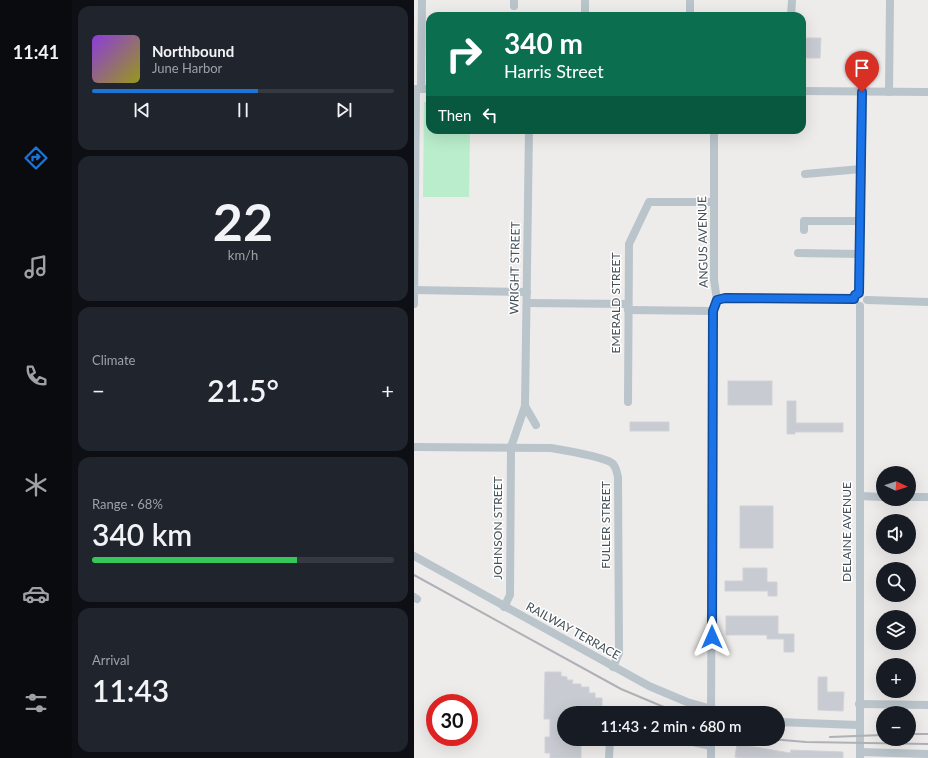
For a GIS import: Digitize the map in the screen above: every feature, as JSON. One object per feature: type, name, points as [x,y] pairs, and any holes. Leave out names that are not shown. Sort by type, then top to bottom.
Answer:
[{"type":"street","points":[[414,304],[417,89],[422,0]]},
{"type":"street","points":[[585,0],[585,12]]},
{"type":"street","points":[[690,0],[690,12]]},
{"type":"street","points":[[791,12],[792,0]]},
{"type":"street","points":[[889,92],[890,0]]},
{"type":"street","points":[[806,92],[928,92]]},
{"type":"street","points":[[862,92],[860,254],[855,304],[860,306],[865,304],[867,300]]},
{"type":"street","name":"WRIGHT STREET","points":[[511,447],[525,406],[529,134]]},
{"type":"street","name":"ANGUS AVENUE","points":[[711,706],[713,311],[717,300],[714,280],[714,134]]},
{"type":"street","points":[[805,174],[861,169]]},
{"type":"street","name":"EMERALD STREET","points":[[628,402],[629,244],[649,202],[714,202]]},
{"type":"street","points":[[804,230],[804,221],[861,222]]},
{"type":"street","points":[[798,254],[860,254]]},
{"type":"street","points":[[414,290],[527,292]]},
{"type":"street","points":[[717,300],[725,298],[856,296],[864,294],[867,300]]},
{"type":"street","points":[[867,300],[928,302]]},
{"type":"street","points":[[527,303],[713,311]]},
{"type":"street","name":"DELAINE AVENUE","points":[[860,306],[858,704],[860,755]]},
{"type":"street","points":[[525,406],[536,425]]},
{"type":"street","name":"FULLER STREET","points":[[414,447],[511,447],[570,450],[612,463],[618,477],[618,653],[613,667]]},
{"type":"street","name":"JOHNSON STREET","points":[[504,607],[510,595],[511,447]]},
{"type":"street","points":[[860,496],[876,497]]},
{"type":"street","points":[[916,497],[928,497]]},
{"type":"street","name":"RAILWAY TERRACE","points":[[414,556],[649,686],[699,706]]},
{"type":"street","points":[[858,704],[928,705]]},
{"type":"street","points":[[785,722],[858,725]]},
{"type":"street","points":[[609,758],[610,746]]},
{"type":"street","points":[[711,746],[711,758]]},
{"type":"street","points":[[860,755],[928,754]]},
{"type":"green space","points":[[424,102],[426,102],[426,134],[470,134],[469,197],[423,197]]},
{"type":"building","points":[[806,38],[821,38],[820,58],[806,58]]},
{"type":"building","points":[[728,381],[772,381],[772,405],[728,405]]},
{"type":"building","points":[[787,401],[796,401],[796,423],[843,423],[843,432],[795,432],[795,434],[787,434]]},
{"type":"building","points":[[630,422],[669,422],[669,431],[630,431]]},
{"type":"building","points":[[740,506],[773,506],[773,548],[740,548]]},
{"type":"building","points":[[743,568],[767,568],[767,582],[777,582],[777,596],[768,596],[768,591],[725,591],[725,581],[743,581]]},
{"type":"building","points":[[726,616],[778,616],[778,634],[794,634],[794,652],[784,652],[784,639],[767,639],[767,635],[726,635]]},
{"type":"building","points":[[545,672],[561,672],[561,676],[567,677],[567,680],[573,680],[572,684],[581,684],[581,687],[589,687],[589,693],[595,693],[595,698],[602,698],[602,706],[557,706],[557,746],[581,746],[581,758],[550,758],[550,753],[545,753],[545,737],[550,737],[550,719],[544,719]]},
{"type":"building","points":[[818,677],[827,677],[827,692],[844,692],[843,711],[818,710]]},
{"type":"building","points":[[737,746],[749,746],[790,753],[791,750],[843,752],[843,758],[735,757]]},
{"type":"railway","points":[[414,575],[621,689],[661,706]]},
{"type":"railway","points":[[916,734],[928,734]]},
{"type":"railway","points":[[830,737],[876,735]]},
{"type":"railway","points":[[785,740],[806,742],[928,744]]},
{"type":"route","points":[[712,637],[713,311],[717,300],[725,298],[854,299],[855,295],[859,293],[862,92]]}]
